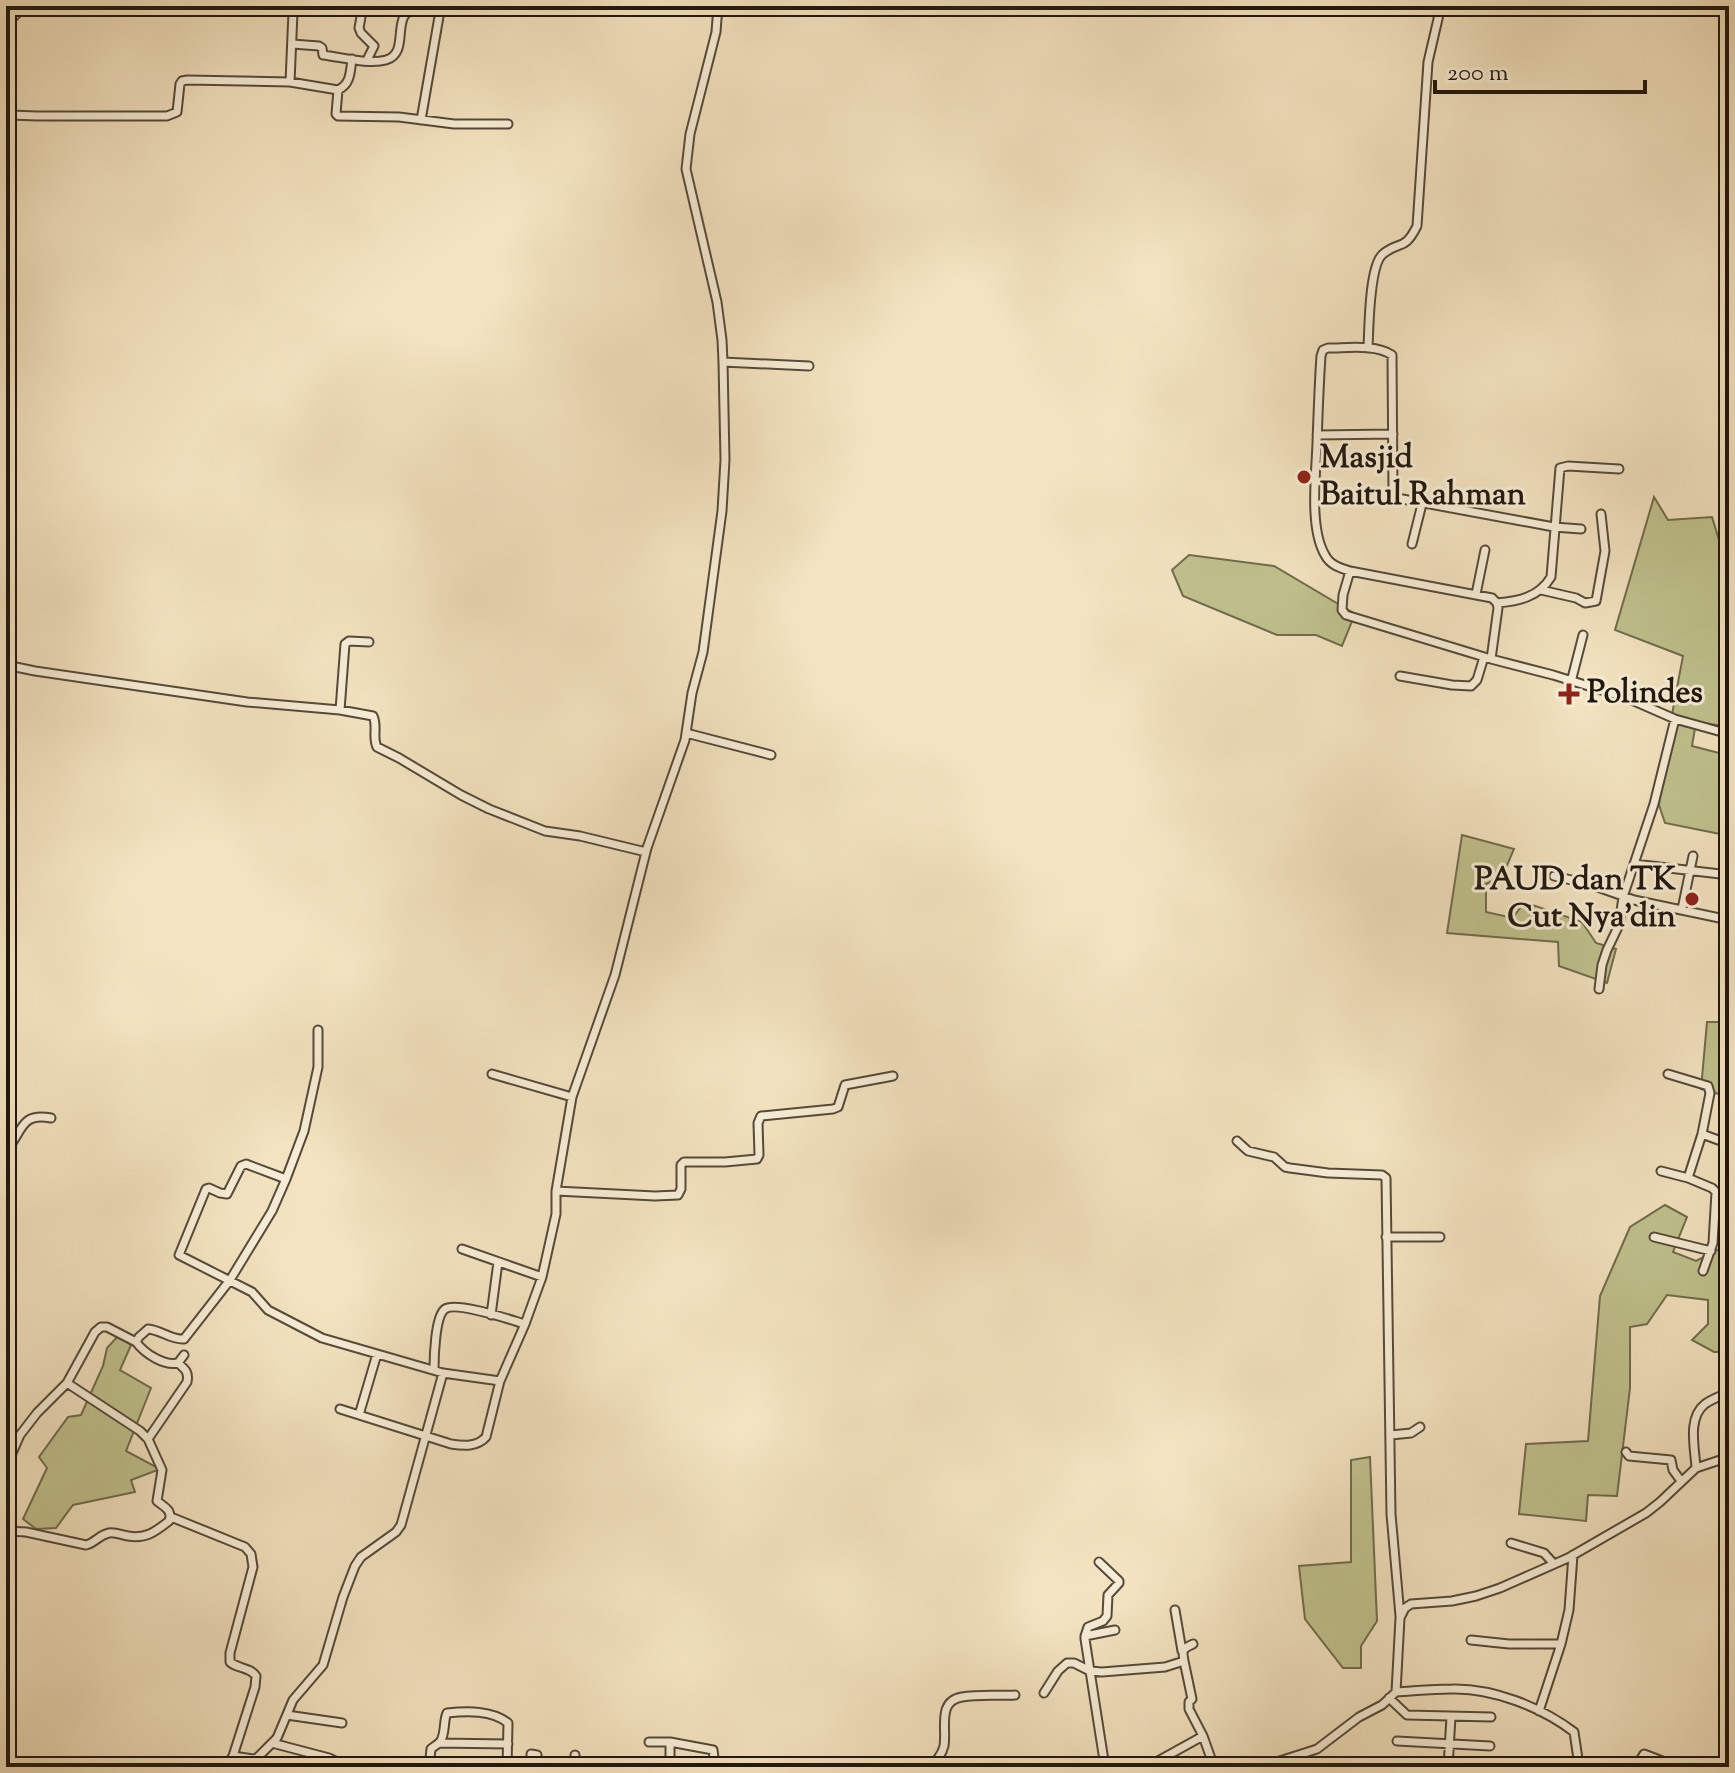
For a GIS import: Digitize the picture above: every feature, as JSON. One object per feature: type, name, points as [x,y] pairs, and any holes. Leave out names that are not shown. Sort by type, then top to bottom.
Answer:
[{"type":"street","points":[[6,25],[24,6]]},
{"type":"street","points":[[52,6],[58,10],[67,6]]},
{"type":"street","points":[[363,6],[359,28],[374,46],[367,60]]},
{"type":"street","points":[[340,1409],[456,1445],[482,1441],[488,1432],[500,1381],[542,1277],[556,1214],[556,1191],[572,1097],[615,975],[646,852],[686,733],[703,652],[722,511],[725,460],[723,362],[717,302],[686,169],[690,134],[716,32],[718,6]]},
{"type":"street","points":[[1368,348],[1376,263],[1384,253],[1407,243],[1417,226],[1428,62],[1441,6]]},
{"type":"street","points":[[292,44],[319,46],[323,55],[390,59],[396,53],[401,24],[409,11],[440,8],[421,120]]},
{"type":"street","points":[[290,82],[293,12]]},
{"type":"street","points":[[6,85],[6,109],[10,115],[167,116],[174,114],[178,108],[182,81],[290,82],[338,90],[348,82],[352,59]]},
{"type":"street","points":[[338,90],[338,116],[399,117],[454,124],[508,124]]},
{"type":"street","points":[[1497,603],[1492,598],[1476,594],[1350,571],[1337,567],[1326,557],[1320,543],[1315,498],[1323,350],[1368,348],[1392,355],[1394,495],[1400,500],[1581,529]]},
{"type":"street","points":[[723,362],[809,366]]},
{"type":"street","points":[[1317,435],[1393,434]]},
{"type":"street","points":[[1497,603],[1513,601],[1541,590],[1552,572],[1560,468],[1619,469]]},
{"type":"street","points":[[1412,544],[1422,504]]},
{"type":"street","points":[[1541,590],[1585,603],[1596,601],[1605,551],[1601,514]]},
{"type":"street","points":[[1476,594],[1485,550]]},
{"type":"street","points":[[1350,571],[1343,595],[1342,610],[1346,615],[1553,675],[1627,698],[1675,719],[1729,734]]},
{"type":"street","points":[[1400,676],[1471,686],[1488,658],[1497,603]]},
{"type":"street","points":[[1571,682],[1583,635]]},
{"type":"street","points":[[340,710],[345,644],[349,641],[369,642]]},
{"type":"street","points":[[6,665],[247,702],[373,716],[377,747],[489,809],[545,831],[646,852]]},
{"type":"street","points":[[1599,989],[1605,956],[1619,925],[1623,897],[1654,804],[1675,719]]},
{"type":"street","points":[[686,733],[771,755]]},
{"type":"street","points":[[1682,909],[1693,856]]},
{"type":"street","points":[[1634,864],[1729,875]]},
{"type":"street","points":[[1554,876],[1589,884],[1623,897],[1729,920]]},
{"type":"street","points":[[136,1342],[148,1329],[184,1339],[230,1280],[272,1211],[304,1131],[318,1067],[318,1030]]},
{"type":"street","points":[[492,1074],[572,1097]]},
{"type":"street","points":[[1668,1074],[1710,1088],[1702,1134],[1688,1178]]},
{"type":"street","points":[[556,1191],[678,1195],[681,1165],[684,1162],[757,1159],[761,1116],[833,1109],[838,1107],[845,1085],[893,1076]]},
{"type":"street","points":[[6,1151],[32,1117],[51,1118]]},
{"type":"street","points":[[1702,1134],[1729,1144]]},
{"type":"street","points":[[1237,1141],[1248,1151],[1274,1157],[1290,1168],[1384,1176],[1386,1180],[1391,1514],[1400,1618],[1392,1695],[1317,1749],[1261,1767]]},
{"type":"street","points":[[286,1179],[246,1164],[241,1166],[227,1194],[206,1189],[179,1255],[230,1280],[254,1294],[268,1310],[322,1338],[443,1373],[500,1381]]},
{"type":"street","points":[[1661,1171],[1688,1178],[1716,1192],[1714,1237],[1703,1271]]},
{"type":"street","points":[[1386,1237],[1440,1237]]},
{"type":"street","points":[[1654,1237],[1711,1251]]},
{"type":"street","points":[[462,1249],[542,1277]]},
{"type":"street","points":[[491,1315],[498,1262]]},
{"type":"street","points":[[434,1370],[440,1320],[445,1308],[459,1306],[525,1324]]},
{"type":"street","points":[[6,1467],[20,1435],[67,1383],[95,1332],[101,1327],[136,1342],[149,1354],[171,1364],[178,1363],[184,1355]]},
{"type":"street","points":[[359,1415],[377,1354]]},
{"type":"street","points":[[148,1439],[187,1382],[189,1375],[178,1363]]},
{"type":"street","points":[[233,1756],[257,1758],[277,1738],[293,1700],[323,1665],[355,1566],[361,1557],[401,1525],[443,1373]]},
{"type":"street","points":[[67,1383],[148,1439],[162,1470],[157,1501],[171,1517],[245,1547],[251,1554],[253,1567],[230,1662],[253,1671],[255,1687],[233,1756],[226,1767]]},
{"type":"street","points":[[1696,1468],[1694,1428],[1697,1414],[1706,1404],[1729,1392]]},
{"type":"street","points":[[1391,1435],[1411,1433],[1420,1427]]},
{"type":"street","points":[[1626,1452],[1629,1456],[1671,1460],[1673,1470],[1681,1481]]},
{"type":"street","points":[[1400,1618],[1411,1604],[1476,1596],[1573,1555],[1646,1513],[1696,1468],[1729,1457]]},
{"type":"street","points":[[6,1531],[26,1532],[86,1545],[105,1534],[139,1538],[149,1535],[171,1517]]},
{"type":"street","points":[[1511,1543],[1544,1553],[1554,1564]]},
{"type":"street","points":[[1539,1711],[1569,1610],[1573,1555]]},
{"type":"street","points":[[1099,1562],[1119,1581],[1108,1595],[1106,1619],[1091,1624],[1085,1636],[1105,1767]]},
{"type":"street","points":[[1175,1610],[1192,1699],[1189,1709],[1214,1767]]},
{"type":"street","points":[[1085,1636],[1115,1630]]},
{"type":"street","points":[[1471,1640],[1561,1644]]},
{"type":"street","points":[[1182,1651],[1193,1644]]},
{"type":"street","points":[[1044,1693],[1065,1664],[1074,1663],[1090,1671],[1102,1672],[1165,1667],[1184,1661]]},
{"type":"street","points":[[1392,1695],[1476,1690],[1539,1711],[1574,1732],[1578,1759],[1576,1767]]},
{"type":"street","points":[[930,1767],[944,1748],[944,1711],[951,1700],[1015,1695]]},
{"type":"street","points":[[1392,1695],[1407,1715],[1491,1717]]},
{"type":"street","points":[[429,1767],[431,1749],[443,1735],[445,1716],[453,1712],[484,1713],[508,1723],[507,1767]]},
{"type":"street","points":[[287,1715],[342,1723]]},
{"type":"street","points":[[1448,1767],[1451,1717]]},
{"type":"street","points":[[1147,1767],[1203,1736]]},
{"type":"street","points":[[6,1748],[10,1740]]},
{"type":"street","points":[[1397,1741],[1490,1746]]},
{"type":"street","points":[[649,1742],[670,1742],[713,1750],[713,1767]]},
{"type":"street","points":[[670,1742],[670,1767]]},
{"type":"street","points":[[272,1743],[329,1758],[347,1767]]},
{"type":"street","points":[[439,1743],[508,1744]]},
{"type":"street","points":[[531,1767],[533,1753],[537,1755],[537,1767]]},
{"type":"street","points":[[1636,1767],[1644,1754],[1678,1767]]},
{"type":"street","points":[[575,1755],[575,1767]]},
{"type":"green space","points":[[1654,497],[1668,520],[1712,517],[1729,573],[1729,727],[1696,722],[1692,746],[1723,754],[1720,777],[1729,780],[1729,837],[1665,823],[1659,805],[1664,757],[1683,656],[1615,630]]},
{"type":"green space","points":[[1189,555],[1274,566],[1355,614],[1342,646],[1316,635],[1277,635],[1183,596],[1172,570]]},
{"type":"green space","points":[[1462,835],[1514,849],[1502,877],[1486,884],[1486,912],[1513,918],[1524,902],[1582,922],[1596,943],[1616,949],[1607,983],[1559,966],[1558,942],[1447,933]]},
{"type":"green space","points":[[1726,1002],[1729,1002],[1729,1097],[1701,1089],[1707,1022],[1726,1022]]},
{"type":"green space","points":[[1665,1205],[1687,1217],[1673,1252],[1696,1261],[1729,1244],[1729,1352],[1714,1352],[1692,1340],[1708,1324],[1708,1300],[1667,1295],[1647,1324],[1630,1327],[1630,1388],[1617,1496],[1588,1495],[1586,1521],[1519,1514],[1526,1444],[1588,1441],[1600,1296],[1630,1227]]},
{"type":"green space","points":[[118,1336],[131,1345],[120,1370],[151,1388],[126,1451],[160,1469],[131,1480],[135,1492],[73,1505],[56,1528],[36,1529],[23,1519],[47,1468],[39,1457],[68,1417],[81,1415],[103,1366],[107,1348]]},
{"type":"green space","points":[[1370,1457],[1377,1621],[1361,1646],[1361,1668],[1343,1668],[1305,1619],[1299,1566],[1351,1562],[1351,1460]]},
{"type":"place","name":"Masjid Baitul Rahman","points":[[1304,477]]},
{"type":"place","name":"Polindes","points":[[1569,694]]},
{"type":"place","name":"PAUD dan TK Cut Nya'din","points":[[1692,899]]}]
